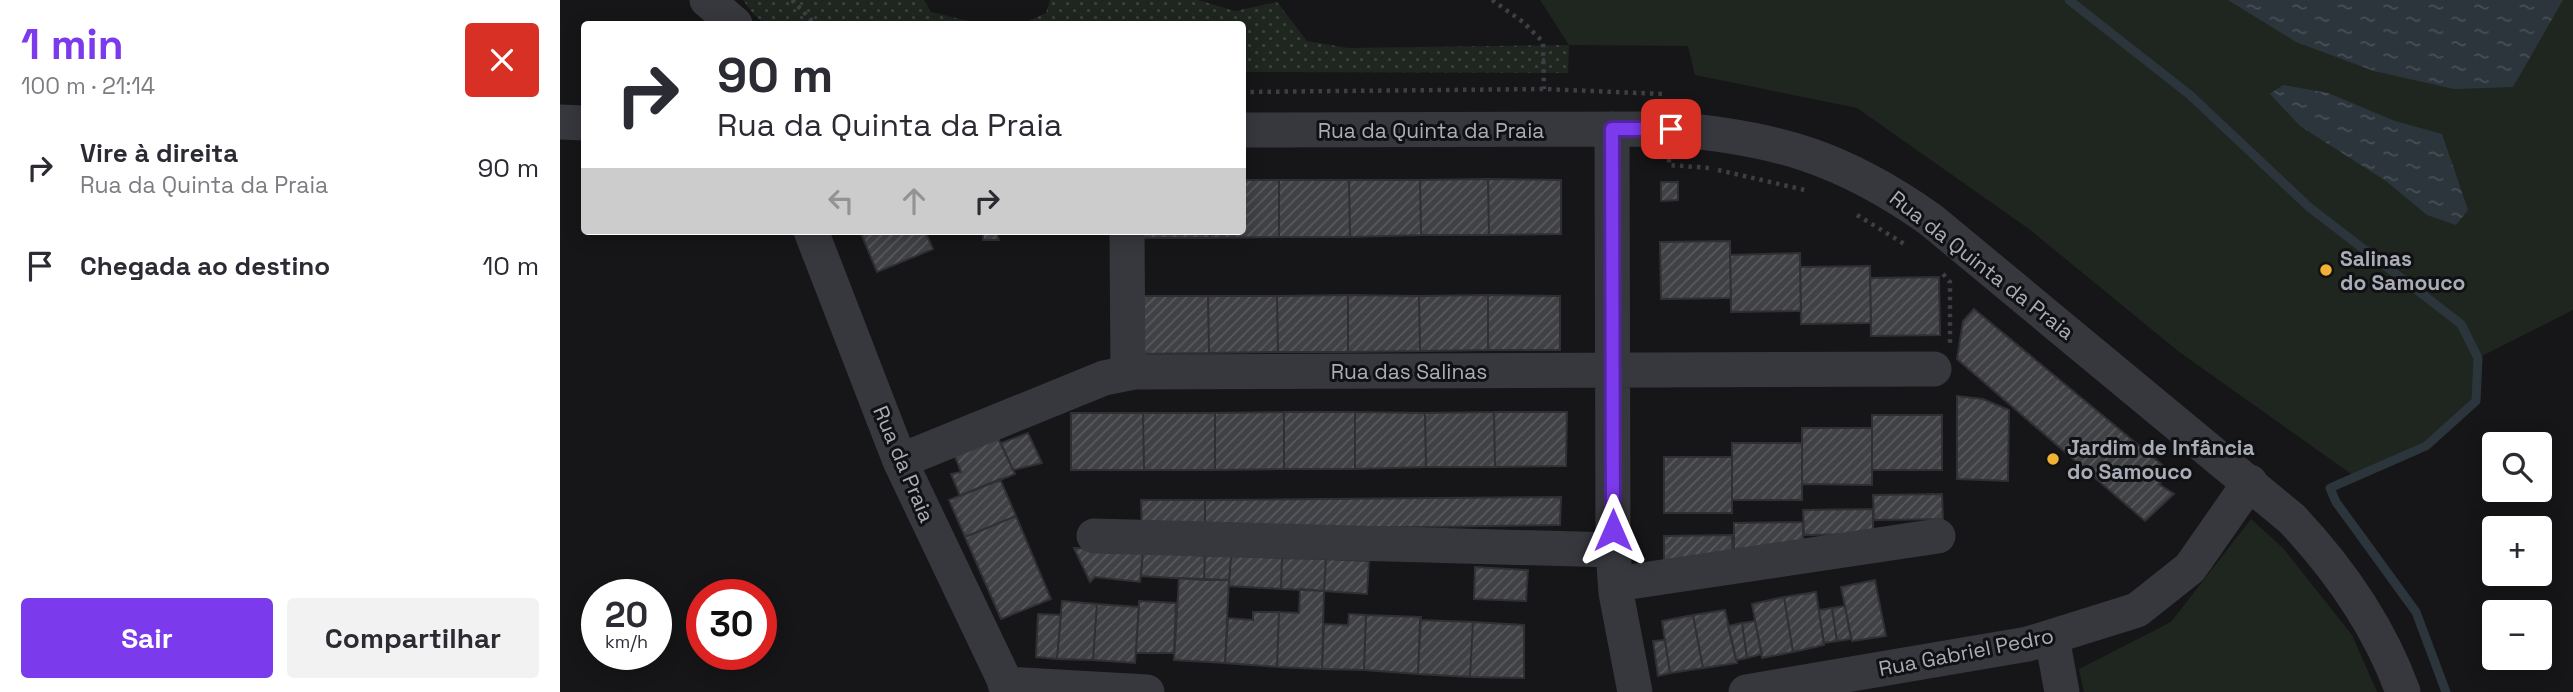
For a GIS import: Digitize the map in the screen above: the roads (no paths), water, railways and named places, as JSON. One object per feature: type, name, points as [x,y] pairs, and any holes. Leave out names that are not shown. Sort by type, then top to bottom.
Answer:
[{"type":"street","points":[[705,0],[708,21]]},
{"type":"street","points":[[705,0],[731,21]]},
{"type":"street","name":"Rua da Quinta da Praia","points":[[1246,130],[1612,129],[1672,112],[1734,135],[1799,151],[1868,179],[1931,220],[2292,519],[2338,572],[2381,640],[2403,692]]},
{"type":"street","points":[[560,122],[581,123]]},
{"type":"street","points":[[1612,129],[1614,567],[1635,692]]},
{"type":"street","name":"Rua da Praia","points":[[813,235],[900,461],[1008,688]]},
{"type":"street","points":[[1127,235],[1128,373]]},
{"type":"street","name":"Rua das Salinas","points":[[900,461],[1104,378],[1128,373],[1934,369]]},
{"type":"street","name":"Rua Gabriel Pedro","points":[[1746,692],[2028,644],[2137,610],[2190,568],[2250,482]]},
{"type":"street","points":[[1094,536],[1614,567],[1938,536]]},
{"type":"street","points":[[2052,638],[2062,692]]},
{"type":"street","points":[[1008,688],[1147,692]]},
{"type":"water","points":[[2228,0],[2563,0],[2513,87],[2454,89],[2374,71],[2296,42]]},
{"type":"water","points":[[2283,85],[2328,93],[2395,121],[2442,134],[2468,210],[2456,225],[2427,215],[2386,181],[2300,126],[2270,94]]},
{"type":"waterway","points":[[2069,0],[2190,95],[2309,207],[2461,324],[2478,358],[2476,401],[2426,446],[2330,488],[2336,502],[2416,612],[2446,692]]},
{"type":"place","name":"Salinas do Samouco","points":[[2326,270]]},
{"type":"place","name":"Jardim de Infância do Samouco","points":[[2053,459]]}]
